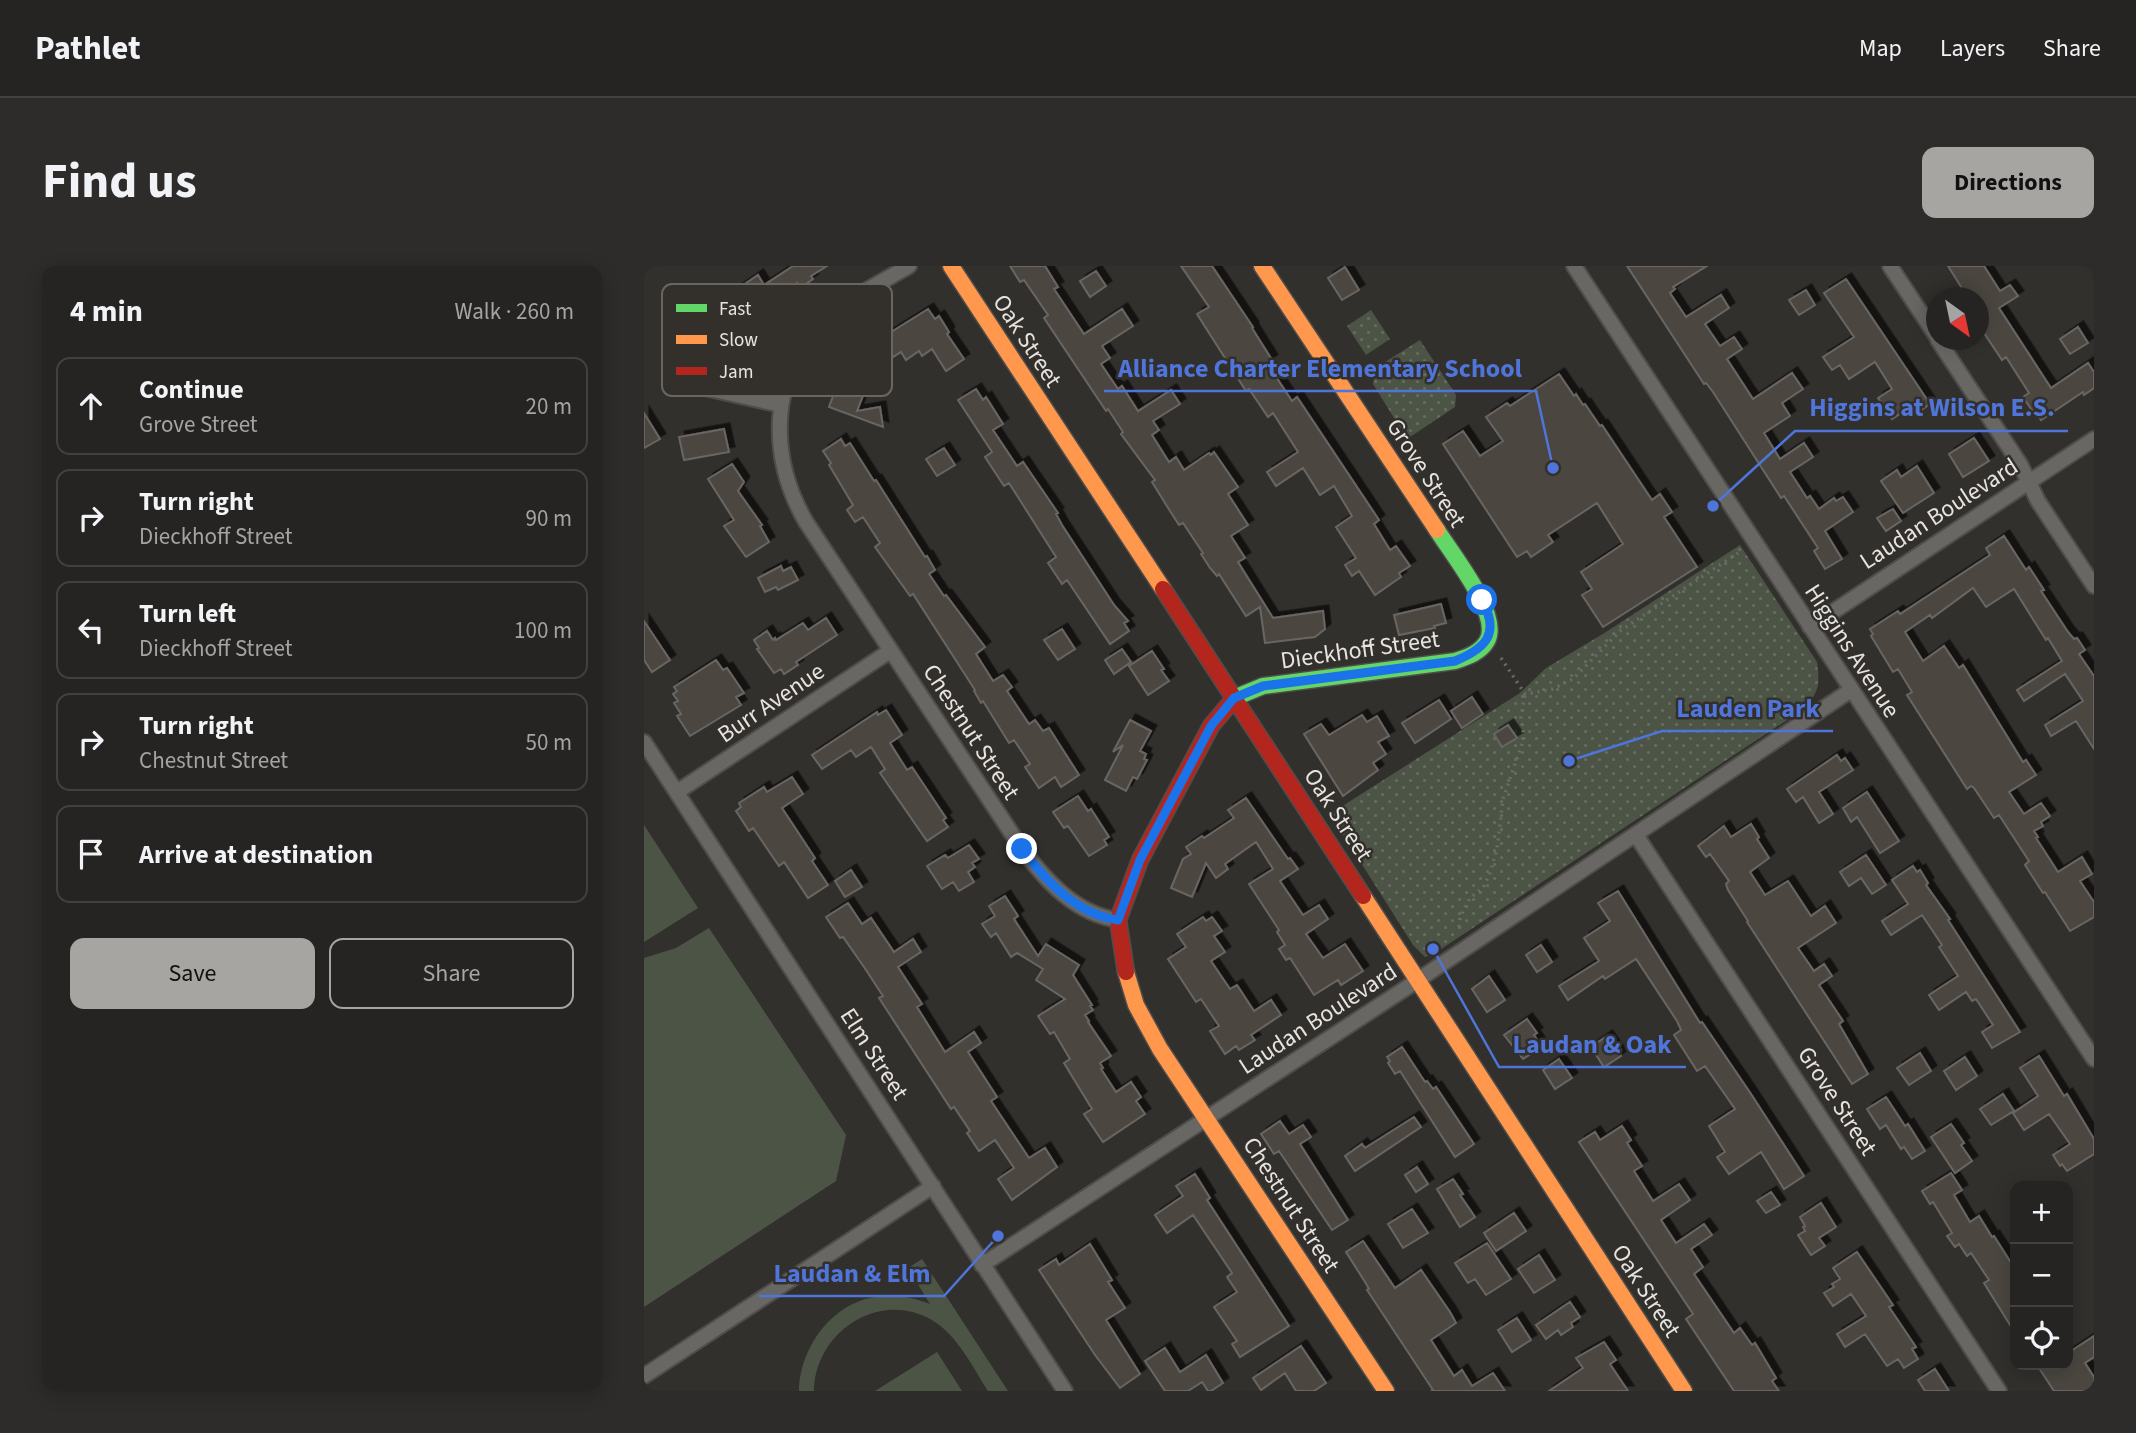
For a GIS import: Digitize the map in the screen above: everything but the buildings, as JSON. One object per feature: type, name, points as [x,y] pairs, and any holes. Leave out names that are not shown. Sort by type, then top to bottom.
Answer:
[{"type":"street","name":"Chestnut Street","points":[[880,284],[909,266]]},
{"type":"street","name":"Oak Street","points":[[951,266],[1684,1391]]},
{"type":"street","name":"Grove Street","points":[[1262,266],[1482,600],[1490,618],[1488,640]]},
{"type":"street","name":"Higgins Avenue","points":[[1574,266],[2094,1059]]},
{"type":"street","points":[[1890,266],[1926,321]]},
{"type":"street","points":[[1945,350],[2020,464],[2038,501],[2094,586]]},
{"type":"street","points":[[741,396],[781,405]]},
{"type":"street","name":"Chestnut Street","points":[[783,396],[779,440],[781,458],[794,499],[806,522],[983,793],[1040,873],[1056,889],[1092,915],[1118,920],[1122,956],[1136,1005],[1160,1049],[1386,1391]]},
{"type":"street","name":"Laudan Boulevard","points":[[1810,627],[2094,439]]},
{"type":"street","name":"Dieckhoff Street","points":[[1118,920],[1140,860],[1156,828],[1211,726],[1234,698],[1263,686],[1455,661],[1474,654],[1488,640]]},
{"type":"street","name":"Burr Avenue","points":[[677,792],[890,651]]},
{"type":"street","name":"Laudan Boulevard","points":[[982,1265],[1418,980],[1851,690]]},
{"type":"street","name":"Elm Street","points":[[644,742],[1065,1391]]},
{"type":"street","name":"Grove Street","points":[[1636,835],[1999,1391]]},
{"type":"street","points":[[644,1376],[933,1186]]},
{"type":"path","points":[[1525,694],[1550,690],[1573,679],[1620,631],[1738,553]]},
{"type":"path","points":[[1459,927],[1460,918],[1470,898],[1483,888],[1490,873],[1503,799],[1524,738],[1521,717],[1525,694],[1501,658]]},
{"type":"green space","points":[[1371,310],[1390,339],[1366,355],[1347,326]]},
{"type":"green space","points":[[1420,340],[1456,395],[1455,407],[1407,439],[1373,384],[1377,367]]},
{"type":"green space","points":[[1740,545],[1817,662],[1817,687],[1810,702],[1805,708],[1435,953],[1425,957],[1413,945],[1330,814],[1520,693],[1546,668]]},
{"type":"green space","points":[[644,825],[698,908],[644,942]]},
{"type":"green space","points":[[709,928],[846,1135],[836,1181],[644,1307],[644,958],[676,948]]},
{"type":"green space","points":[[922,1259],[1008,1391],[988,1391],[957,1343],[932,1320],[911,1312],[891,1310],[871,1314],[853,1322],[838,1335],[825,1351],[817,1370],[814,1391],[799,1391],[806,1356],[814,1340],[837,1314],[852,1304],[869,1298],[898,1296],[930,1304],[908,1268]]},
{"type":"green space","points":[[937,1352],[962,1391],[875,1391]]},
{"type":"traffic: fast","points":[[1232,701],[1263,686],[1455,661],[1481,649],[1490,630],[1487,616],[1473,584],[1437,530]]},
{"type":"traffic: slow","points":[[951,266],[1163,589]]},
{"type":"traffic: slow","points":[[1262,266],[1437,530]]},
{"type":"traffic: slow","points":[[1363,896],[1684,1391]]},
{"type":"traffic: slow","points":[[1126,972],[1136,1005],[1160,1049],[1386,1391]]},
{"type":"traffic: jam","points":[[1163,589],[1363,896]]},
{"type":"traffic: jam","points":[[1126,972],[1118,920],[1140,860],[1211,726],[1232,701]]},
{"type":"place","name":"Alliance Charter Elementary School","points":[[1553,468]]},
{"type":"place","name":"Higgins at Wilson E.S.","points":[[1713,506]]},
{"type":"place","name":"Lauden Park","points":[[1569,761]]},
{"type":"place","name":"Laudan & Oak","points":[[1433,949]]},
{"type":"place","name":"Laudan & Elm","points":[[998,1236]]},
{"type":"route","points":[[1022,849],[1056,889],[1092,915],[1118,920],[1140,860],[1156,828],[1211,726],[1234,698],[1263,686],[1455,661],[1474,654],[1488,640],[1490,629],[1488,610],[1482,600]]}]
